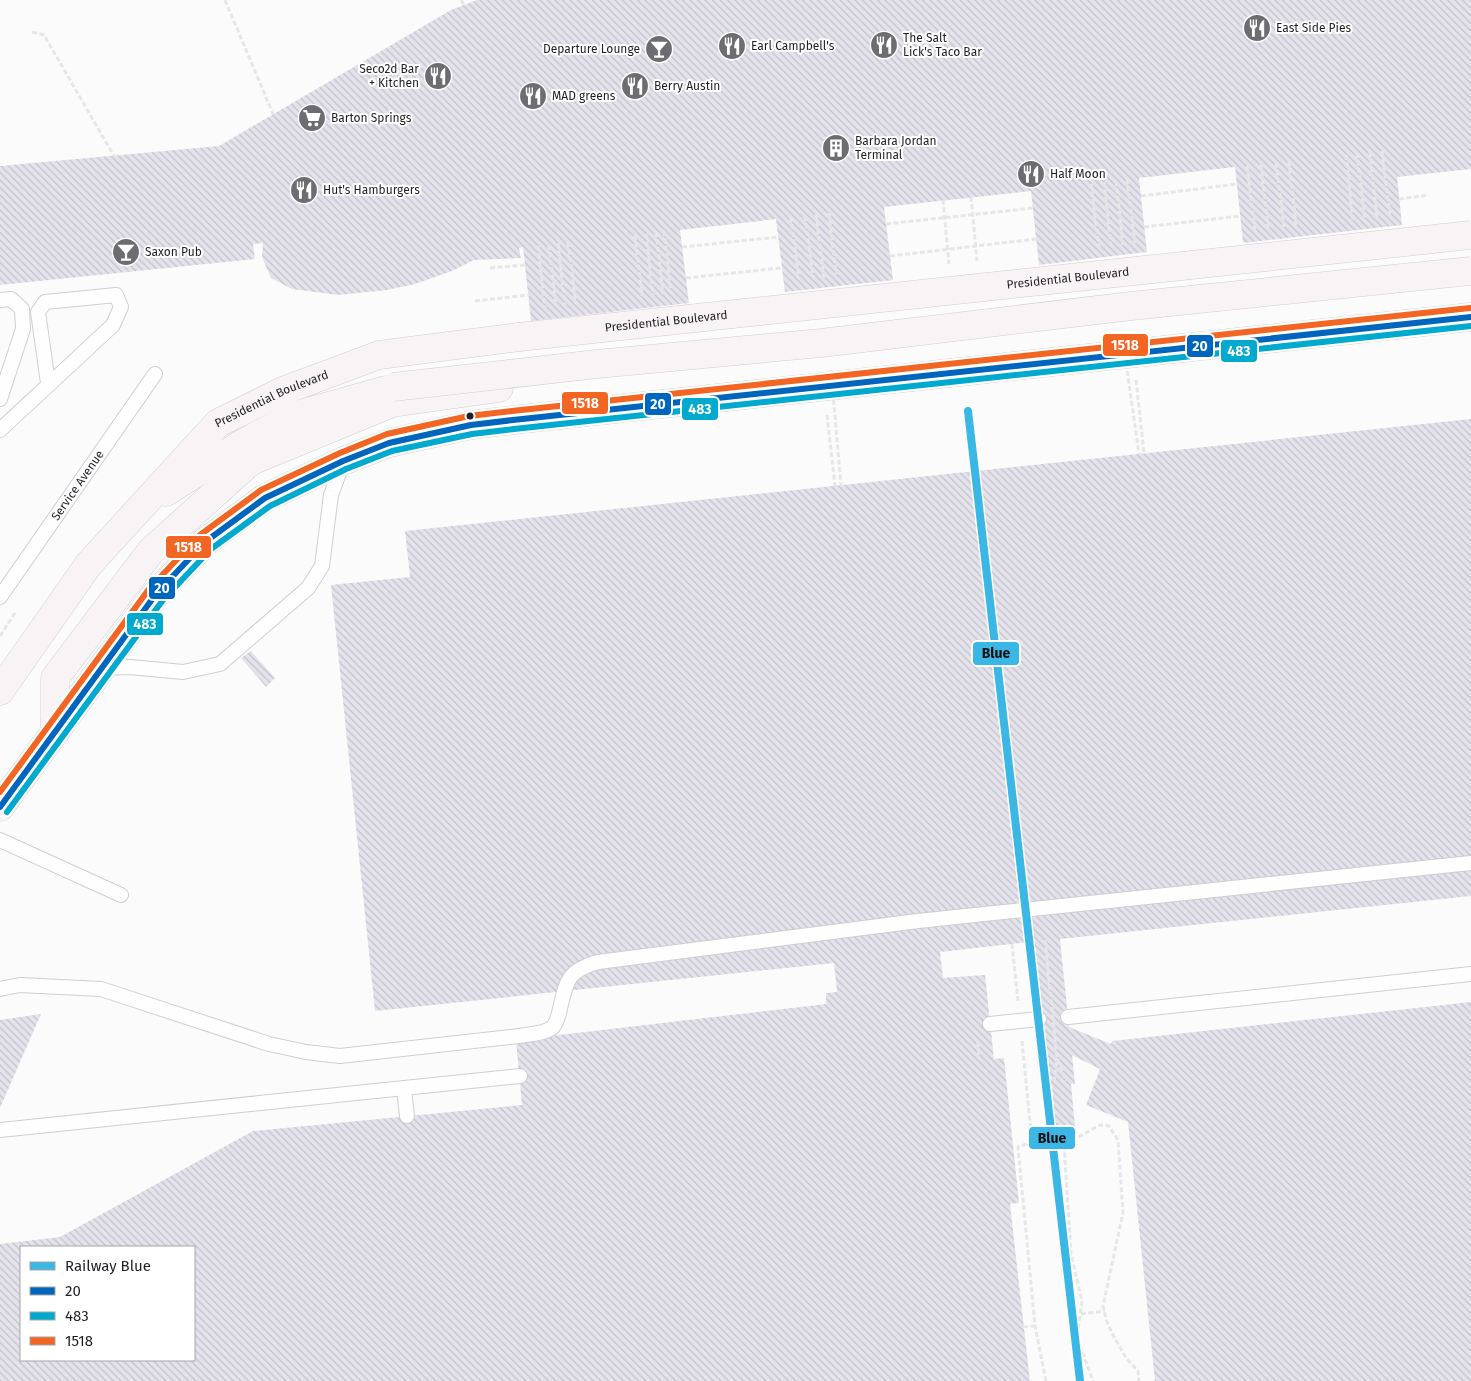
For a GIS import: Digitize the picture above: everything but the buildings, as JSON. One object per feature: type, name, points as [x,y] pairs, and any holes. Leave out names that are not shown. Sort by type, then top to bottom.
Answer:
[{"type":"main road","name":"Presidential Boulevard","points":[[0,692],[89,564],[218,423],[284,390],[379,355],[665,321],[1471,235]]},
{"type":"main road","points":[[139,508],[243,443],[293,416],[393,387],[596,364],[820,343],[1148,304],[1471,271]]},
{"type":"main road","points":[[54,733],[56,678],[151,551],[251,461],[392,403],[539,382],[890,342],[1471,281]]},
{"type":"main road","points":[[0,807],[156,594],[205,542],[265,498],[343,461],[389,443],[471,425],[513,420],[1471,317]]},
{"type":"lane","points":[[0,430],[48,383],[113,325],[121,307],[116,295],[45,302],[38,312],[48,383]]},
{"type":"lane","points":[[0,300],[11,298],[22,309],[22,329],[0,399]]},
{"type":"lane","name":"Service Avenue","points":[[0,597],[155,374]]},
{"type":"lane","points":[[102,668],[130,667],[183,672],[220,664],[308,588],[322,566],[331,495],[343,461]]},
{"type":"lane","points":[[0,840],[121,895]]},
{"type":"lane","points":[[0,989],[20,985],[101,989],[269,1044],[306,1052],[340,1056],[519,1036],[546,1030],[554,1026],[563,987],[576,972],[598,962],[918,921],[1471,863]]},
{"type":"lane","points":[[1068,1016],[1471,974]]},
{"type":"lane","points":[[990,1024],[1039,1019]]},
{"type":"lane","points":[[0,1130],[520,1076]]},
{"type":"lane","points":[[404,1089],[407,1116]]},
{"type":"path","points":[[225,0],[273,114]]},
{"type":"path","points":[[461,0],[464,5]]},
{"type":"path","points":[[32,32],[44,35],[114,156]]},
{"type":"path","points":[[1380,244],[1382,151]]},
{"type":"path","points":[[1357,153],[1380,244]]},
{"type":"path","points":[[1276,163],[1287,254]]},
{"type":"path","points":[[1247,166],[1258,257]]},
{"type":"path","points":[[1127,179],[1138,270]]},
{"type":"path","points":[[1140,196],[1237,184]]},
{"type":"path","points":[[1399,199],[1429,195]]},
{"type":"path","points":[[886,224],[1033,208]]},
{"type":"path","points":[[816,214],[825,285]]},
{"type":"path","points":[[1144,227],[1240,216]]},
{"type":"path","points":[[791,217],[802,306]]},
{"type":"path","points":[[664,231],[665,321]]},
{"type":"path","points":[[646,234],[665,321]]},
{"type":"path","points":[[682,247],[778,237]]},
{"type":"path","points":[[890,256],[1036,239]]},
{"type":"path","points":[[558,243],[558,333]]},
{"type":"path","points":[[538,246],[558,333]]},
{"type":"path","points":[[490,268],[525,265]]},
{"type":"path","points":[[686,278],[782,268]]},
{"type":"path","points":[[475,301],[529,295]]},
{"type":"path","points":[[1123,344],[1139,454]]},
{"type":"path","points":[[832,375],[841,485]]},
{"type":"path","points":[[1045,940],[1058,1058],[1066,1081]]},
{"type":"path","points":[[1022,1038],[1032,1142]]},
{"type":"path","points":[[1054,1082],[1058,1058]]},
{"type":"path","points":[[1013,1149],[1032,1142],[1046,1146],[1064,1145],[1100,1125],[1109,1126],[1118,1140],[1123,1213],[1104,1306],[1112,1335],[1126,1358],[1138,1371],[1139,1381]]},
{"type":"path","points":[[1064,1145],[1071,1254],[1082,1302],[1077,1337],[1093,1381]]},
{"type":"path","points":[[1018,1147],[1035,1326],[1046,1381]]},
{"type":"path","points":[[1081,1314],[1105,1311]]},
{"type":"path","points":[[1023,1327],[1035,1326]]},
{"type":"rail line","name":"Blue","points":[[968,411],[1080,1381]]},
{"type":"transit line","name":"1518","points":[[0,792],[149,589],[200,535],[261,490],[340,453],[387,434],[469,416],[1470,308]]},
{"type":"transit line","name":"20","points":[[0,807],[156,594],[205,542],[265,498],[343,461],[389,443],[471,425],[513,420],[1471,317]]},
{"type":"transit line","name":"483","points":[[7,812],[163,600],[211,549],[270,506],[346,469],[392,451],[472,434],[514,429],[1471,326]]},
{"type":"place","name":"East Side Pies","points":[[1257,28]]},
{"type":"place","name":"The Salt Lick's Taco Bar","points":[[884,45]]},
{"type":"place","name":"Earl Campbell's","points":[[732,46]]},
{"type":"place","name":"Departure Lounge","points":[[659,49]]},
{"type":"place","name":"Seco2d Bar + Kitchen","points":[[438,76]]},
{"type":"place","name":"Berry Austin","points":[[635,86]]},
{"type":"place","name":"MAD greens","points":[[533,96]]},
{"type":"place","name":"Barton Springs","points":[[312,118]]},
{"type":"place","name":"Barbara Jordan Terminal","points":[[836,148]]},
{"type":"place","name":"Half Moon","points":[[1031,174]]},
{"type":"place","name":"Hut's Hamburgers","points":[[304,190]]},
{"type":"place","name":"Saxon Pub","points":[[126,252]]}]
